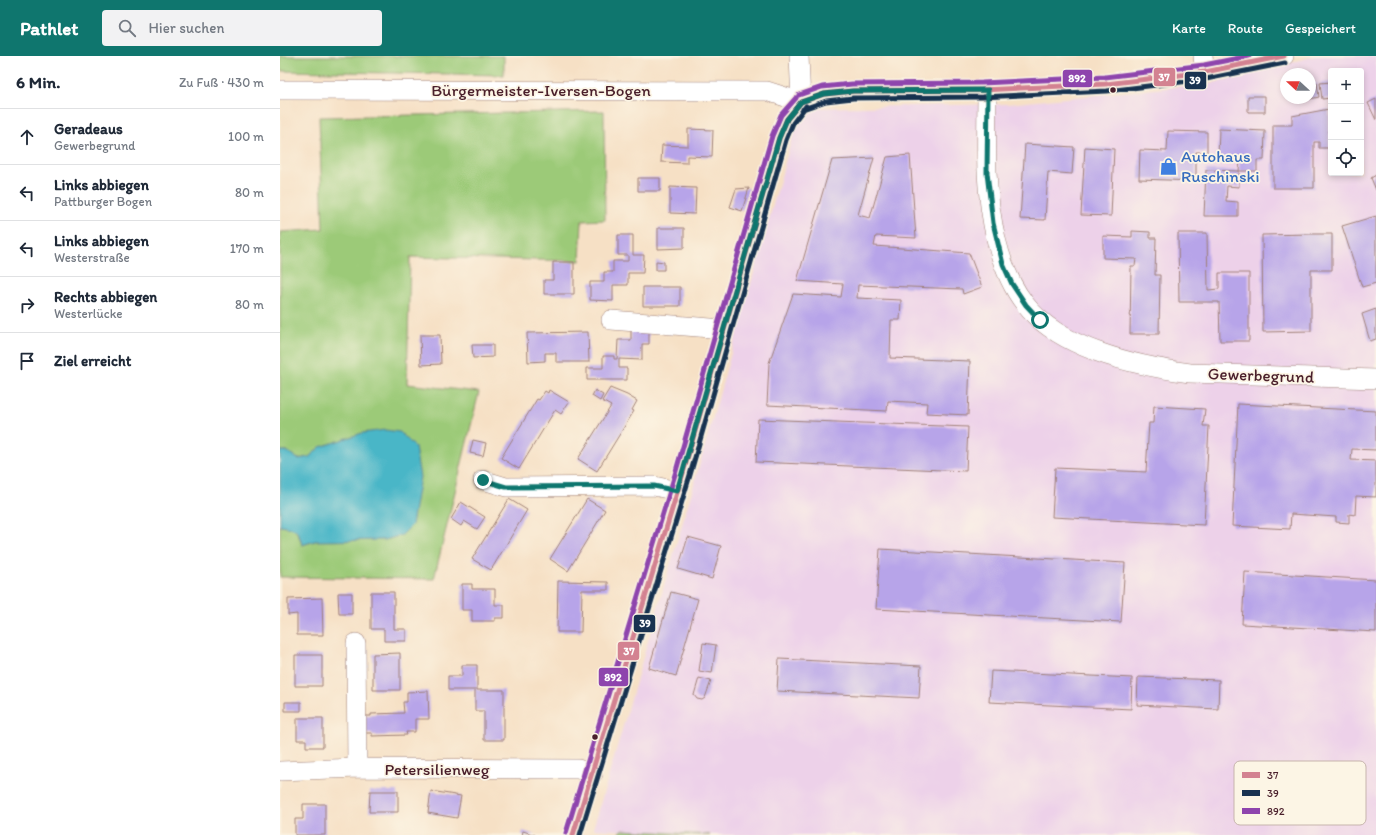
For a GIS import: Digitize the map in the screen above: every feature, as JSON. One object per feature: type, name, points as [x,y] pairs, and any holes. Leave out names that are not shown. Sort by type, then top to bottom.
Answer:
[{"type":"street","points":[[799,56],[801,102]]},
{"type":"street","points":[[573,835],[593,774],[677,491],[779,138],[787,119],[801,102],[824,94],[853,91],[988,90],[1106,84],[1204,64],[1284,56]]},
{"type":"street","name":"Bürgermeister-Iversen-Bogen","points":[[280,90],[767,91],[801,102]]},
{"type":"street","name":"Gewerbegrund","points":[[988,90],[987,173],[993,223],[1003,264],[1012,284],[1026,305],[1040,320],[1060,334],[1087,348],[1135,364],[1163,370],[1190,373],[1376,379]]},
{"type":"street","points":[[611,320],[724,329]]},
{"type":"street","points":[[483,480],[506,487],[654,486],[677,491]]},
{"type":"street","points":[[356,643],[357,768]]},
{"type":"street","name":"Petersilienweg","points":[[280,771],[357,768],[578,770],[593,774]]},
{"type":"shaded area","points":[[1315,56],[1376,56],[1376,835],[710,835],[593,829],[694,484],[796,124],[813,108],[1008,104],[1213,83]]},
{"type":"green space","points":[[280,56],[504,56],[504,75],[280,71]]},
{"type":"green space","points":[[604,111],[605,220],[582,221],[580,261],[410,257],[407,384],[479,392],[434,579],[280,577],[280,526],[295,530],[302,545],[315,541],[320,447],[309,457],[298,459],[287,451],[280,451],[280,232],[323,229],[319,117]]},
{"type":"green space","points":[[621,830],[710,835],[620,835]]},
{"type":"water","points":[[385,430],[400,432],[415,447],[420,477],[412,525],[402,535],[385,540],[315,541],[302,545],[295,530],[280,526],[280,451],[287,451],[298,459],[309,457],[320,447],[362,433]]},
{"type":"building","points":[[1328,82],[1328,98],[1322,99],[1320,83]]},
{"type":"building","points":[[1316,83],[1319,97],[1316,98]]},
{"type":"building","points":[[1248,96],[1265,96],[1265,112],[1248,112]]},
{"type":"building","points":[[1376,99],[1376,120],[1368,103]]},
{"type":"building","points":[[1328,109],[1328,148],[1319,148],[1319,142],[1314,142],[1314,188],[1273,188],[1273,125],[1292,125],[1292,116]]},
{"type":"building","points":[[688,129],[713,130],[712,157],[687,156],[687,163],[661,162],[662,145],[688,146]]},
{"type":"building","points":[[1219,129],[1265,131],[1264,160],[1257,160],[1257,171],[1239,171],[1240,159],[1218,158]]},
{"type":"building","name":"Autohaus Ruschinski","points":[[1168,131],[1207,132],[1207,152],[1196,152],[1196,181],[1139,179],[1140,150],[1167,151]]},
{"type":"building","points":[[1025,144],[1074,147],[1072,174],[1048,172],[1045,220],[1020,219]]},
{"type":"building","points":[[1085,147],[1114,149],[1111,216],[1081,215]]},
{"type":"building","points":[[910,155],[916,238],[876,236],[874,246],[969,253],[982,287],[963,294],[962,289],[858,285],[857,298],[901,300],[900,320],[891,320],[890,358],[970,361],[968,415],[926,413],[927,403],[888,401],[887,411],[767,405],[769,363],[793,294],[841,297],[843,284],[797,281],[832,160],[874,158],[858,215],[870,218],[887,157]]},
{"type":"building","points":[[1206,170],[1239,171],[1239,187],[1227,186],[1226,201],[1238,202],[1238,216],[1204,216]]},
{"type":"building","points":[[1376,175],[1376,190],[1371,178]]},
{"type":"building","points":[[638,178],[660,178],[660,191],[638,191]]},
{"type":"building","points":[[670,187],[696,188],[695,214],[670,213]]},
{"type":"building","points":[[749,188],[742,211],[730,207],[736,189]]},
{"type":"building","points":[[1376,216],[1376,283],[1362,287],[1342,226]]},
{"type":"building","points":[[658,228],[684,228],[684,248],[658,249]]},
{"type":"building","points":[[1132,231],[1150,232],[1150,238],[1156,238],[1155,275],[1160,275],[1159,334],[1130,334],[1131,266],[1135,266],[1136,259],[1103,258],[1103,236],[1132,237]]},
{"type":"building","points":[[1178,233],[1207,233],[1208,290],[1219,289],[1219,273],[1249,273],[1249,341],[1220,341],[1219,302],[1179,302]]},
{"type":"building","points":[[1332,234],[1332,270],[1311,270],[1311,331],[1263,332],[1262,235]]},
{"type":"building","points":[[618,235],[633,235],[633,255],[644,255],[643,273],[628,273],[628,285],[613,285],[613,301],[590,300],[590,282],[604,282],[604,272],[613,272],[613,261],[628,261],[628,255],[618,255]]},
{"type":"building","points":[[656,261],[664,262],[664,270],[656,270]]},
{"type":"building","points":[[553,262],[574,262],[574,294],[544,294],[544,280],[553,280]]},
{"type":"building","points":[[643,287],[680,287],[680,306],[643,306]]},
{"type":"building","points":[[1376,309],[1376,339],[1370,341],[1362,314]]},
{"type":"building","points":[[631,331],[649,331],[649,344],[642,344],[642,360],[619,359],[619,368],[627,368],[627,380],[587,380],[587,368],[603,368],[603,356],[614,356],[614,359],[617,359],[618,340],[631,340]]},
{"type":"building","points":[[588,332],[589,362],[556,362],[556,353],[545,353],[545,361],[528,362],[527,333]]},
{"type":"building","points":[[420,335],[440,335],[441,364],[421,365]]},
{"type":"building","points":[[472,345],[493,345],[493,357],[473,358]]},
{"type":"building","points":[[610,388],[637,401],[632,410],[634,411],[597,471],[578,459],[611,406],[602,401]]},
{"type":"building","points":[[549,390],[569,402],[561,414],[555,410],[519,469],[501,458],[537,399],[539,400],[545,391],[548,393]]},
{"type":"building","points":[[595,390],[603,395],[600,401],[592,396]]},
{"type":"building","points":[[1238,404],[1376,411],[1376,450],[1352,449],[1351,460],[1376,461],[1376,497],[1356,496],[1355,515],[1349,514],[1349,523],[1336,522],[1336,517],[1291,514],[1290,529],[1232,526]]},
{"type":"building","points":[[1154,406],[1205,409],[1203,426],[1209,426],[1204,525],[1052,517],[1055,468],[1146,472],[1149,423],[1153,423]]},
{"type":"building","points":[[758,419],[968,427],[966,471],[756,462]]},
{"type":"building","points":[[473,440],[486,443],[483,456],[470,453]]},
{"type":"building","points":[[509,499],[527,510],[491,570],[472,559]]},
{"type":"building","points":[[587,499],[605,510],[568,571],[550,559]]},
{"type":"building","points":[[461,502],[485,517],[477,529],[464,521],[461,526],[451,519]]},
{"type":"building","points":[[688,537],[721,546],[712,579],[678,569]]},
{"type":"building","points":[[880,549],[1125,563],[1121,622],[876,609]]},
{"type":"building","points":[[1245,572],[1376,580],[1376,632],[1242,624]]},
{"type":"building","points":[[558,581],[608,582],[608,590],[582,590],[581,632],[557,632]]},
{"type":"building","points":[[462,584],[472,584],[472,589],[495,589],[495,605],[504,605],[504,618],[495,618],[495,621],[472,621],[472,610],[462,610]]},
{"type":"building","points":[[371,592],[394,592],[394,629],[406,629],[406,641],[384,641],[384,629],[371,629]]},
{"type":"building","points":[[671,592],[698,599],[676,676],[649,668]]},
{"type":"building","points":[[338,593],[352,593],[352,614],[339,614]]},
{"type":"building","points":[[322,598],[323,635],[297,635],[297,614],[288,615],[288,599]]},
{"type":"building","points":[[703,643],[716,645],[712,673],[699,671]]},
{"type":"building","points":[[400,653],[400,690],[373,690],[373,654]]},
{"type":"building","points":[[295,655],[322,655],[322,686],[295,686]]},
{"type":"building","points":[[779,659],[921,666],[919,698],[777,691]]},
{"type":"building","points":[[462,665],[477,665],[477,690],[504,690],[504,740],[484,740],[484,711],[475,711],[475,690],[448,690],[448,676],[462,676]]},
{"type":"building","points":[[991,671],[1132,678],[1131,709],[989,702]]},
{"type":"building","points":[[1138,677],[1219,680],[1218,709],[1137,705]]},
{"type":"building","points":[[699,678],[711,681],[705,698],[702,700],[697,699],[694,695]]},
{"type":"building","points":[[428,691],[429,719],[415,719],[415,732],[406,732],[407,735],[372,736],[372,733],[363,733],[362,716],[371,716],[371,714],[404,713],[403,702],[407,702],[407,692]]},
{"type":"building","points":[[285,702],[301,702],[301,711],[285,711]]},
{"type":"building","points":[[297,718],[323,718],[323,747],[306,747],[306,740],[297,740]]},
{"type":"building","points":[[370,791],[398,791],[398,812],[369,812]]},
{"type":"building","points":[[431,791],[461,796],[457,818],[428,813]]},
{"type":"building","points":[[303,804],[325,804],[325,835],[295,835],[295,819],[303,819]]},
{"type":"building","points":[[523,831],[535,835],[522,835]]},
{"type":"transit line","name":"892","points":[[799,95],[822,87],[852,84],[982,83],[1105,77],[1204,65],[1249,56]]},
{"type":"transit line","name":"37","points":[[801,102],[824,94],[853,91],[982,90],[1106,84],[1205,72],[1284,56]]},
{"type":"transit line","name":"39","points":[[803,109],[826,101],[853,98],[982,97],[1107,91],[1206,79],[1285,63]]},
{"type":"transit line","name":"892","points":[[566,833],[676,471],[772,136],[781,115],[796,98]]},
{"type":"transit line","name":"37","points":[[573,835],[683,473],[779,138],[787,119],[801,102]]},
{"type":"transit line","name":"39","points":[[580,835],[690,475],[786,140],[793,123],[806,106]]},
{"type":"place","name":"Autohaus Ruschinski","points":[[1168,166]]},
{"type":"route","points":[[483,480],[506,487],[654,486],[677,491],[779,138],[787,119],[801,102],[824,94],[853,91],[988,90],[987,173],[993,223],[1003,264],[1012,284],[1026,305],[1040,320]]}]
